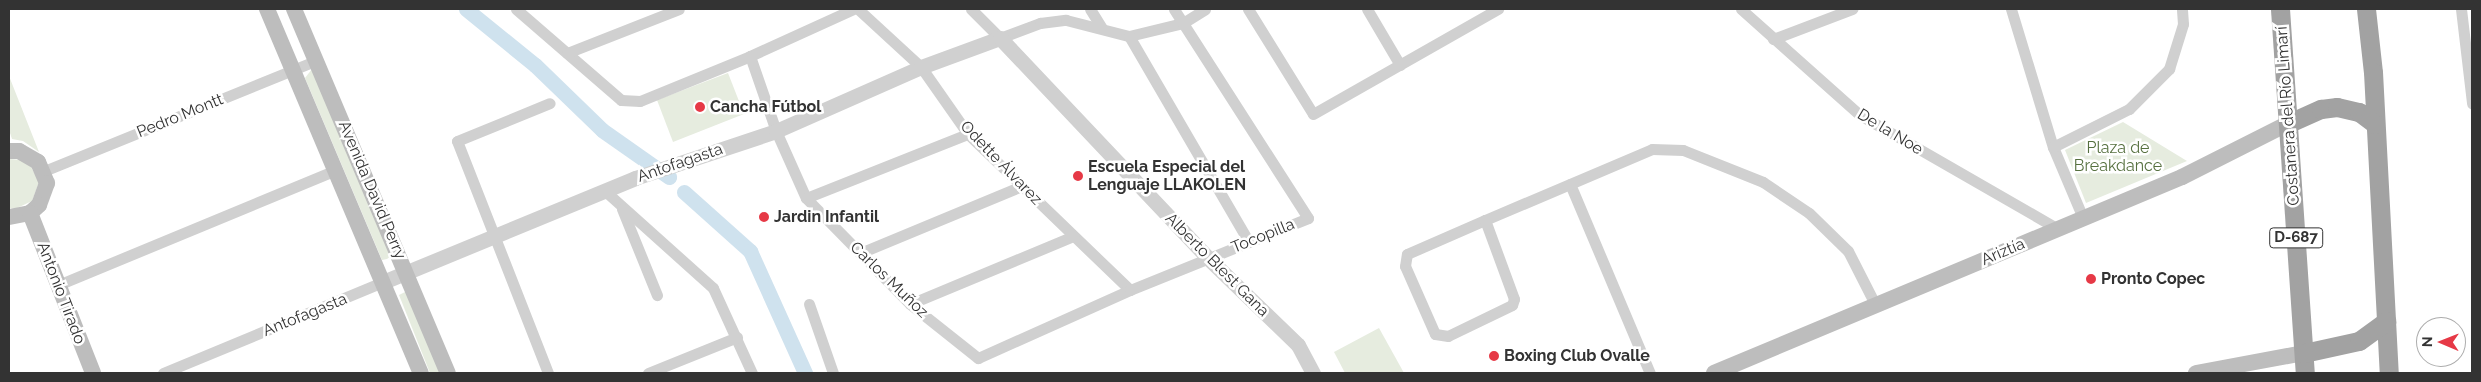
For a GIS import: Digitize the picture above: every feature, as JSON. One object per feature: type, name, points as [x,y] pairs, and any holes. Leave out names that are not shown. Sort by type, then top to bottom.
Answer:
[{"type":"highway","name":"Costanera del Río Limarí","points":[[2280,9],[2305,373]]},
{"type":"highway","points":[[2366,9],[2375,124],[2389,373]]},
{"type":"highway","points":[[2288,123],[2321,109],[2337,107],[2359,112],[2375,124]]},
{"type":"highway","points":[[2304,352],[2359,341],[2387,322]]},
{"type":"main road","name":"Avenida David Perry","points":[[267,9],[421,373]]},
{"type":"main road","name":"Avenida David Perry","points":[[294,9],[408,273],[448,373]]},
{"type":"main road","name":"Ariztía","points":[[1714,373],[2182,177],[2288,123]]},
{"type":"main road","points":[[9,151],[30,155],[44,171],[45,195],[30,213],[9,217]]},
{"type":"main road","name":"Antonio Tirado","points":[[30,213],[93,373]]},
{"type":"main road","points":[[2196,373],[2246,368],[2304,352]]},
{"type":"street","points":[[516,9],[621,100],[640,100],[750,56],[853,9]]},
{"type":"street","points":[[567,53],[679,9]]},
{"type":"street","name":"Odette Álvarez","points":[[858,9],[921,67],[968,134],[1130,290]]},
{"type":"street","name":"Alberto Blest Gana","points":[[971,9],[1208,258],[1298,346],[1313,373]]},
{"type":"street","points":[[1090,9],[1102,28]]},
{"type":"street","points":[[1174,9],[1182,23]]},
{"type":"street","points":[[1205,9],[1182,23],[1129,36],[1249,242]]},
{"type":"street","points":[[1248,9],[1313,114],[1493,10]]},
{"type":"street","points":[[1367,9],[1400,65]]},
{"type":"street","name":"De la Noe","points":[[1740,9],[1860,115],[2058,229]]},
{"type":"street","points":[[1774,40],[1852,9]]},
{"type":"street","points":[[2012,9],[2053,147],[2083,218]]},
{"type":"street","points":[[2053,147],[2129,109],[2169,69],[2182,24],[2182,9]]},
{"type":"street","points":[[2461,9],[2472,103]]},
{"type":"street","name":"Antofagasta","points":[[163,373],[636,178],[776,131],[921,67],[1040,23],[1066,20],[1129,36]]},
{"type":"street","name":"Tocopilla","points":[[978,358],[1130,290],[1308,218],[1182,23]]},
{"type":"street","name":"Carlos Muñoz","points":[[750,56],[776,131],[806,198],[910,304],[978,358]]},
{"type":"street","name":"Pedro Montt","points":[[44,171],[317,60]]},
{"type":"street","points":[[548,373],[457,141],[550,103]]},
{"type":"street","points":[[806,198],[968,134]]},
{"type":"street","points":[[1485,220],[1514,299],[1512,305],[1448,336],[1435,334],[1405,266],[1407,254],[1485,220],[1652,149],[1683,150],[1763,182],[1809,213],[1848,251],[1876,306]]},
{"type":"street","points":[[58,285],[336,170]]},
{"type":"street","points":[[1570,184],[1650,373]]},
{"type":"street","points":[[860,254],[1022,186]]},
{"type":"street","points":[[605,191],[712,288],[737,337],[752,373]]},
{"type":"street","points":[[620,205],[657,295]]},
{"type":"street","points":[[910,304],[1074,236]]},
{"type":"street","points":[[809,304],[833,373]]},
{"type":"street","points":[[648,373],[737,337]]},
{"type":"green space","points":[[312,69],[391,256],[387,259],[382,260],[305,78]]},
{"type":"green space","name":"Cancha Fútbol","points":[[728,73],[744,114],[673,142],[657,100]]},
{"type":"green space","points":[[9,76],[39,152],[23,141],[12,139],[9,130]]},
{"type":"green space","name":"Plaza de Breakdance","points":[[2123,122],[2187,161],[2086,203],[2065,150]]},
{"type":"green space","points":[[9,159],[22,160],[30,165],[39,182],[32,201],[15,209],[9,208]]},
{"type":"green space","points":[[407,291],[440,373],[430,373],[399,295]]},
{"type":"green space","points":[[1379,328],[1404,373],[1345,373],[1334,352]]},
{"type":"waterway","points":[[466,9],[535,65],[602,130],[669,177]]},
{"type":"waterway","points":[[684,192],[750,251],[805,373]]},
{"type":"place","name":"Cancha Fútbol","points":[[700,107]]},
{"type":"place","name":"Escuela Especial del Lenguaje LLAKOLEN","points":[[1078,176]]},
{"type":"place","name":"Jardin Infantil","points":[[764,217]]},
{"type":"place","name":"Pronto Copec","points":[[2091,279]]},
{"type":"place","name":"Boxing Club Ovalle","points":[[1494,356]]}]
